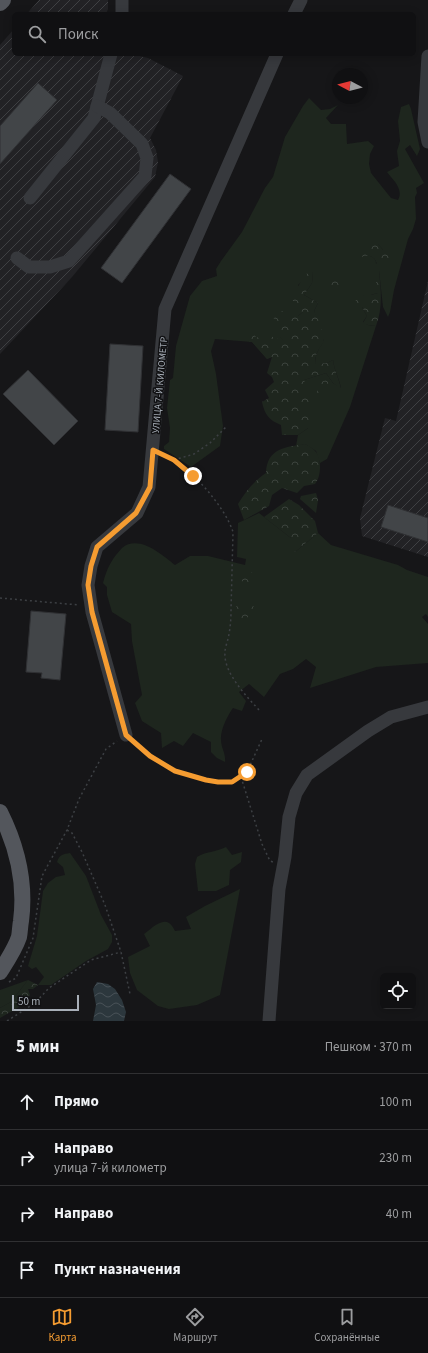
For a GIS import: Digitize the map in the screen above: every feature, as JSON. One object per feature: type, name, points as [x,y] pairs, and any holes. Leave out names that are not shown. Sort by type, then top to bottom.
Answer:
[{"type":"main road","points":[[0,3],[3,0]]},
{"type":"main road","points":[[0,812],[5,821],[18,859],[23,890],[19,937],[8,960],[3,978]]},
{"type":"lane","points":[[122,0],[122,12]]},
{"type":"lane","points":[[295,12],[301,0]]},
{"type":"lane","points":[[30,198],[94,118],[111,56]]},
{"type":"lane","name":"УЛИЦА 7-Й КИЛОМЕТР","points":[[126,735],[91,606],[88,585],[91,566],[97,547],[136,513],[150,487],[165,308],[276,56]]},
{"type":"lane","points":[[428,56],[424,122],[428,142]]},
{"type":"lane","points":[[17,258],[29,267],[50,268],[69,261],[145,176],[147,158],[142,144],[110,113],[97,106]]},
{"type":"lane","points":[[269,1021],[279,888],[283,869],[289,817],[296,793],[306,775],[368,731],[391,717],[428,707]]},
{"type":"path","points":[[174,460],[194,454],[210,443],[226,427]]},
{"type":"path","points":[[153,450],[174,460],[193,476],[218,504],[231,526],[231,618],[225,652],[226,660],[228,669],[238,685],[261,712]]},
{"type":"path","points":[[0,598],[91,606]]},
{"type":"path","points":[[3,978],[16,978],[26,956],[33,938],[42,876],[67,830],[79,799],[106,749],[126,735],[150,756],[175,771],[206,780],[232,782],[247,772],[262,739]]},
{"type":"path","points":[[241,776],[262,844],[270,861],[283,869]]},
{"type":"path","points":[[67,830],[72,833],[82,852],[105,906],[121,952],[130,994]]},
{"type":"path","points":[[7,1021],[35,1003],[49,988],[91,960],[121,952]]},
{"type":"shaded area","points":[[39,0],[108,0],[107,12],[29,12]]},
{"type":"shaded area","points":[[12,31],[12,56],[140,56],[148,58],[183,76],[150,138],[156,150],[158,162],[155,177],[72,277],[0,354],[0,45]]},
{"type":"shaded area","points":[[428,281],[428,557],[362,536],[360,518],[385,418],[396,421]]},
{"type":"green space","points":[[309,98],[321,110],[330,109],[338,105],[326,118],[331,124],[346,124],[347,144],[368,141],[374,146],[370,154],[369,164],[371,173],[391,198],[398,200],[400,192],[399,188],[387,172],[399,166],[397,151],[400,141],[398,121],[401,107],[409,104],[420,149],[417,156],[410,145],[405,149],[424,183],[416,188],[416,219],[408,239],[394,290],[390,312],[388,317],[383,307],[379,271],[378,293],[364,295],[362,307],[367,316],[363,322],[368,325],[376,326],[350,407],[327,459],[320,463],[316,451],[305,444],[296,446],[298,435],[308,428],[304,380],[326,373],[333,383],[341,388],[333,360],[327,363],[315,365],[317,352],[324,341],[314,311],[318,303],[304,295],[312,283],[313,272],[298,285],[303,312],[280,337],[286,342],[274,356],[267,359],[252,342],[215,339],[211,351],[216,374],[223,426],[220,446],[191,467],[164,449],[164,446],[169,442],[170,428],[167,408],[170,380],[173,378],[176,346],[190,296],[202,281],[217,276],[216,269],[242,232],[265,188],[273,177],[285,137]],"holes":[[[378,244],[383,250],[376,264],[374,258],[368,255]]]},
{"type":"green space","points":[[375,240],[383,250],[392,252],[391,263],[386,266],[375,262],[376,261],[371,257],[362,257],[366,241]]},
{"type":"green space","points":[[374,270],[379,271],[381,292],[381,306],[376,326],[363,323],[367,316],[362,307],[355,301],[364,295],[378,293]]},
{"type":"green space","points":[[313,272],[312,283],[304,295],[318,303],[314,311],[322,328],[321,335],[323,335],[324,342],[317,352],[315,364],[327,363],[333,360],[341,389],[333,383],[326,373],[304,380],[312,397],[308,428],[298,435],[282,435],[281,425],[273,421],[268,416],[262,402],[269,398],[265,390],[274,382],[272,377],[267,373],[272,357],[267,359],[252,342],[249,342],[250,334],[253,333],[256,337],[260,338],[269,336],[285,342],[271,329],[274,318],[281,311],[293,313],[298,316],[303,312],[298,310],[291,297],[306,274]]},
{"type":"green space","points":[[334,277],[344,285],[341,289],[338,290],[327,283],[328,279]]},
{"type":"green space","points":[[327,379],[327,390],[317,397],[317,382]]},
{"type":"green space","points":[[305,444],[315,451],[319,459],[320,473],[315,484],[304,486],[297,493],[282,488],[272,495],[269,506],[244,520],[238,504],[250,487],[266,473],[270,458],[279,450]]},
{"type":"green space","points":[[316,493],[318,500],[316,513],[300,499],[301,496]]},
{"type":"green space","points":[[289,499],[299,505],[315,521],[318,533],[295,552],[289,546],[291,538],[264,517]]},
{"type":"green space","points":[[259,513],[291,538],[295,552],[318,533],[331,545],[398,565],[407,570],[428,577],[428,617],[426,614],[422,617],[428,624],[428,663],[376,667],[310,688],[316,667],[306,659],[293,669],[280,674],[264,697],[249,684],[239,692],[246,701],[242,711],[233,708],[223,727],[221,736],[225,762],[217,758],[211,752],[211,742],[193,733],[183,746],[174,741],[162,748],[161,733],[142,721],[135,703],[142,695],[132,641],[131,624],[112,612],[107,595],[107,587],[103,583],[108,568],[122,548],[129,544],[136,543],[150,548],[164,556],[175,565],[190,556],[208,556],[245,565],[246,559],[237,557],[238,523]]},
{"type":"green space","points":[[250,570],[253,574],[254,581],[251,583],[241,581],[241,574]]},
{"type":"green space","points":[[239,602],[252,605],[254,607],[252,613],[248,617],[236,621],[235,612]]},
{"type":"green space","points":[[226,847],[232,855],[242,852],[241,862],[230,870],[229,885],[216,891],[198,891],[195,864],[197,857]]},
{"type":"green space","points":[[70,853],[86,876],[101,915],[112,935],[112,942],[108,949],[86,961],[51,985],[38,985],[44,977],[36,967],[32,969],[28,966],[37,936],[43,891],[48,883],[56,877],[65,875],[63,867],[57,862],[62,855]]},
{"type":"green space","points":[[240,889],[220,995],[197,1005],[169,1009],[158,1006],[137,990],[130,973],[128,957],[150,946],[144,934],[159,923],[163,922],[169,923],[175,931],[191,929],[186,917]]},
{"type":"green space","points":[[28,980],[11,1002],[0,1008],[0,990]]},
{"type":"green space","points":[[28,980],[38,985],[33,989],[28,989],[30,995],[24,1004],[0,1018],[0,1008],[11,1002]]},
{"type":"water","points":[[97,982],[108,984],[115,989],[122,1000],[126,1012],[124,1021],[93,1021],[96,1005],[93,989]]},
{"type":"building","points":[[38,83],[57,100],[0,164],[0,126]]},
{"type":"building","points":[[170,174],[191,189],[122,283],[101,268]]},
{"type":"building","points":[[110,344],[143,346],[138,432],[105,430]]},
{"type":"building","points":[[28,370],[78,421],[54,445],[3,394]]},
{"type":"building","points":[[388,505],[428,518],[428,542],[381,527]]},
{"type":"building","points":[[31,611],[66,614],[60,680],[41,678],[42,673],[26,672]]},
{"type":"route","points":[[193,476],[167,455],[153,450],[150,487],[136,513],[97,547],[91,566],[88,585],[92,612],[126,735],[150,756],[175,771],[218,782],[232,782],[247,772]]}]
